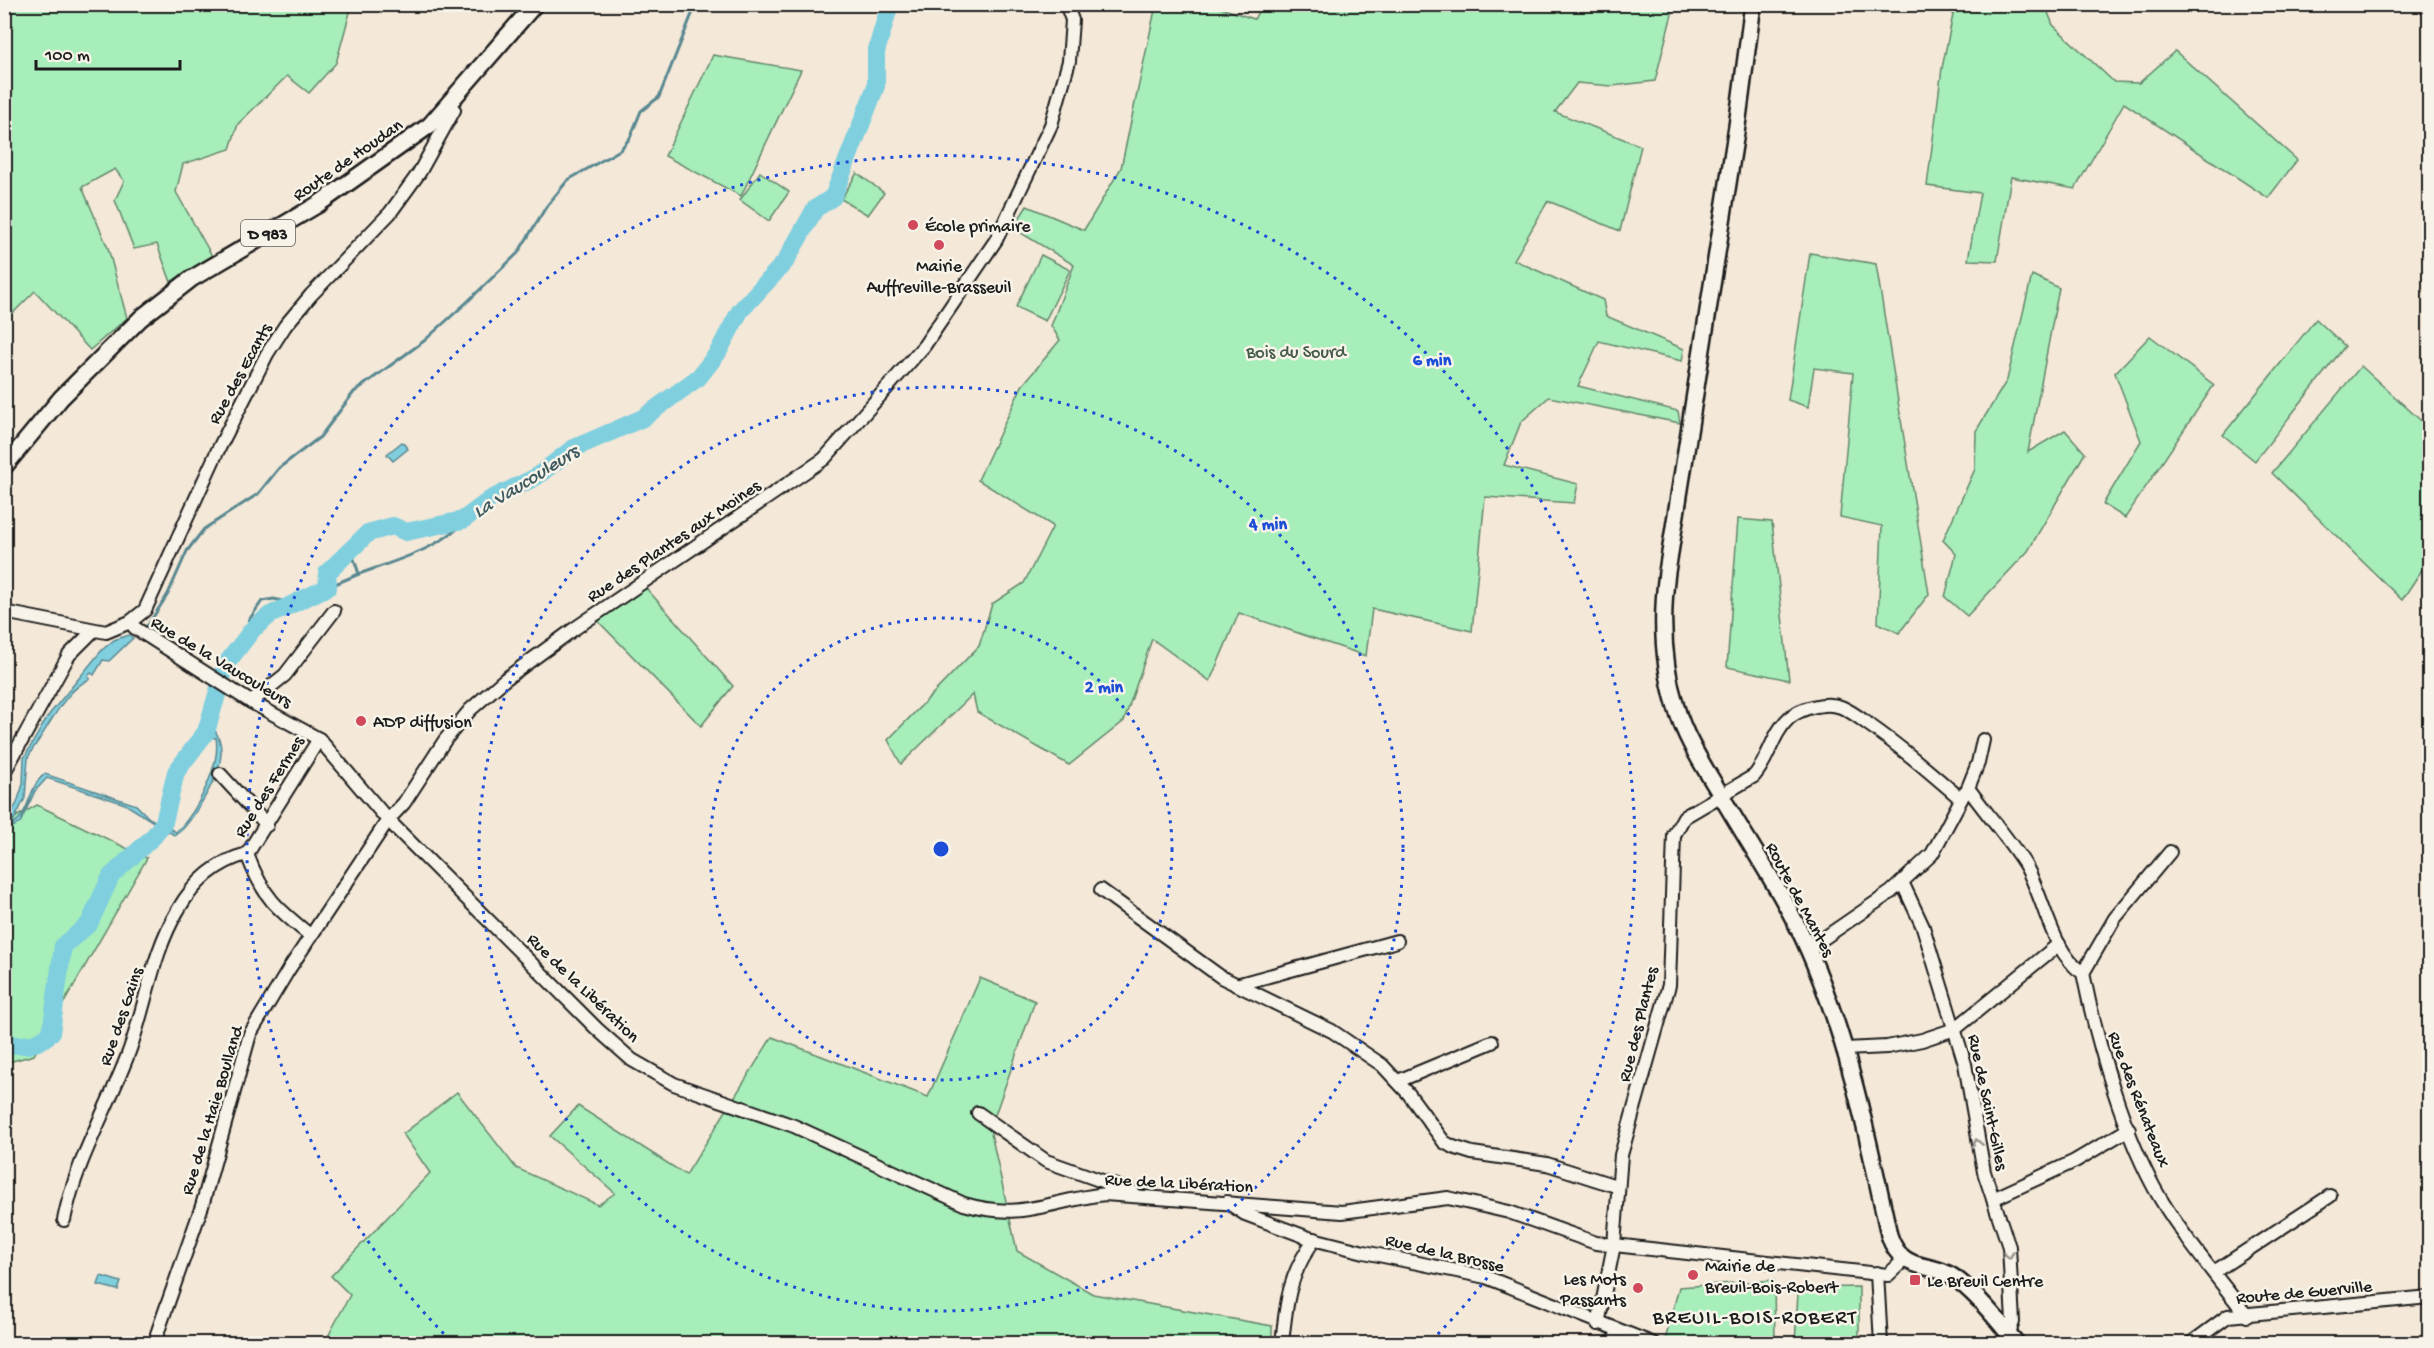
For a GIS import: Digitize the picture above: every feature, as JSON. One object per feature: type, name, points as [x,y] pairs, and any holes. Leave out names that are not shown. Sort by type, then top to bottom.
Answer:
[{"type":"main road","name":"Route de Houdan","points":[[4,467],[30,433],[87,370],[169,296],[233,252],[317,206],[430,125],[536,4]]},
{"type":"main road","name":"Route de Mantes","points":[[1753,4],[1739,115],[1667,572],[1663,619],[1665,656],[1680,718],[1720,795],[1808,949],[1845,1049],[1862,1108],[1892,1243],[1896,1253],[1904,1260]]},
{"type":"main road","points":[[1904,1260],[1935,1270],[1960,1282],[2013,1338]]},
{"type":"street","points":[[1066,4],[1072,20]]},
{"type":"street","points":[[1072,20],[1077,4]]},
{"type":"street","name":"Rue des Plantes aux Moines","points":[[388,820],[404,803],[445,740],[471,710],[504,680],[824,459],[924,346],[996,240],[1051,125],[1069,61],[1072,20]]},
{"type":"street","name":"Rue des Ecants","points":[[136,628],[217,453],[273,345],[285,326],[311,295],[390,213],[419,173],[447,124],[454,110],[449,105]]},
{"type":"street","points":[[251,702],[285,675],[334,611]]},
{"type":"street","name":"Rue de la Vaucouleurs","points":[[4,612],[93,631],[106,632],[136,628],[251,702],[319,739],[388,820]]},
{"type":"street","points":[[6,769],[69,655],[93,631]]},
{"type":"street","name":"Rue des Plantes","points":[[1598,1324],[1614,1245],[1616,1186],[1621,1155],[1669,985],[1674,835],[1684,817],[1754,776],[1763,767],[1773,741],[1789,718],[1806,708],[1824,705],[1840,706],[1877,730],[1964,794]]},
{"type":"street","name":"Rue des Fermes","points":[[311,936],[284,914],[260,889],[247,854],[319,739]]},
{"type":"street","points":[[1808,949],[1902,882],[1932,854],[1978,763],[1983,740]]},
{"type":"street","points":[[220,774],[267,825]]},
{"type":"street","name":"Rue des Rénateaux","points":[[1964,794],[2024,864],[2059,944],[2076,969],[2083,973],[2097,1035],[2128,1130],[2160,1198],[2247,1316]]},
{"type":"street","name":"Rue de la Haie Boulland","points":[[157,1334],[202,1206],[250,1034],[311,936],[388,820]]},
{"type":"street","name":"Rue de la Libération","points":[[388,820],[597,1029],[632,1060],[675,1084],[794,1126],[964,1204],[989,1212],[1016,1212],[1049,1207],[1071,1198],[1105,1194],[1342,1212],[1448,1198],[1509,1212],[1596,1243],[1888,1275],[1904,1260]]},
{"type":"street","points":[[2083,973],[2115,918],[2170,852]]},
{"type":"street","name":"Rue des Gains","points":[[64,1220],[70,1190],[129,1050],[177,910],[213,869],[225,860],[247,854]]},
{"type":"street","name":"Rue de Saint-Gilles","points":[[1902,882],[1923,927],[1965,1064],[1979,1152],[2008,1248],[2011,1269],[2013,1338]]},
{"type":"street","points":[[1101,890],[1197,961],[1236,985],[1332,1031],[1382,1065],[1398,1081],[1444,1142],[1454,1148],[1472,1153],[1547,1164],[1616,1186]]},
{"type":"street","points":[[1236,985],[1397,941]]},
{"type":"street","points":[[1845,1049],[1887,1047],[1922,1040],[1955,1029],[2059,944]]},
{"type":"street","points":[[1398,1081],[1492,1042]]},
{"type":"street","points":[[978,1113],[1046,1161],[1145,1197]]},
{"type":"street","points":[[1993,1199],[2075,1161],[2128,1130]]},
{"type":"street","points":[[2214,1272],[2330,1196]]},
{"type":"street","name":"Rue de la Brosse","points":[[1226,1202],[1245,1214],[1315,1239],[1486,1277],[1598,1324],[1654,1344]]},
{"type":"street","points":[[1282,1344],[1290,1285],[1299,1259],[1315,1239]]},
{"type":"street","points":[[1877,1273],[1881,1344]]},
{"type":"street","name":"Route de Guerville","points":[[2190,1344],[2228,1316],[2430,1297]]},
{"type":"street","points":[[1613,1344],[1618,1331]]},
{"type":"green space","points":[[5,4],[352,5],[336,63],[309,93],[287,76],[238,124],[230,149],[183,164],[176,192],[212,256],[171,282],[157,244],[134,249],[115,200],[124,181],[115,169],[82,187],[108,248],[127,318],[90,350],[35,291],[5,321]]},
{"type":"green space","name":"Bois du Sourd","points":[[1156,5],[1212,5],[1254,19],[1262,5],[1674,6],[1655,81],[1612,86],[1577,83],[1555,112],[1641,146],[1620,231],[1548,201],[1514,260],[1603,300],[1606,316],[1684,349],[1682,361],[1599,341],[1578,386],[1678,411],[1680,423],[1549,397],[1521,422],[1504,465],[1578,484],[1574,503],[1485,497],[1472,631],[1372,609],[1366,656],[1239,613],[1210,681],[1152,639],[1124,721],[1069,765],[977,712],[973,694],[901,764],[888,740],[979,646],[992,604],[1024,583],[1053,526],[978,480],[1022,386],[1060,340],[1051,326],[1074,265],[1013,228],[1027,206],[1084,230],[1121,168]]},
{"type":"green space","points":[[1955,5],[2045,5],[2053,25],[2114,82],[2139,83],[2175,51],[2297,160],[2268,198],[2124,103],[2075,189],[2011,177],[1997,261],[1968,260],[1980,193],[1927,186],[1942,68]]},
{"type":"green space","points":[[713,55],[801,70],[741,196],[665,156]]},
{"type":"green space","points":[[760,172],[789,192],[769,221],[740,200]]},
{"type":"green space","points":[[857,173],[884,193],[868,215],[841,199]]},
{"type":"green space","points":[[1810,253],[1876,264],[1929,594],[1899,633],[1878,623],[1882,526],[1840,517],[1853,373],[1814,368],[1808,407],[1788,400]]},
{"type":"green space","points":[[1041,255],[1070,270],[1045,321],[1016,307]]},
{"type":"green space","points":[[2032,275],[2059,288],[2028,452],[2065,430],[2085,453],[2028,551],[1967,616],[1945,597],[1956,554],[1943,540],[1975,469],[1976,431],[2007,380]]},
{"type":"green space","points":[[2316,319],[2345,346],[2255,461],[2223,435]]},
{"type":"green space","points":[[2150,336],[2214,385],[2125,518],[2103,504],[2141,441],[2115,373]]},
{"type":"green space","points":[[2361,366],[2429,428],[2429,559],[2402,600],[2272,473]]},
{"type":"green space","points":[[1738,519],[1772,522],[1789,680],[1727,667]]},
{"type":"green space","points":[[646,588],[733,686],[701,726],[598,621]]},
{"type":"green space","points":[[37,805],[147,858],[34,1055],[5,1063],[5,823]]},
{"type":"green space","points":[[980,978],[1035,1001],[990,1129],[1017,1251],[1093,1294],[1272,1326],[1272,1344],[324,1344],[350,1295],[331,1276],[430,1173],[403,1134],[457,1092],[516,1168],[598,1205],[615,1193],[550,1136],[578,1106],[686,1175],[772,1037],[928,1097]]},
{"type":"green space","points":[[1774,1280],[1775,1343],[1678,1344],[1665,1340],[1679,1287]]},
{"type":"green space","points":[[1859,1287],[1859,1343],[1795,1343],[1798,1293],[1801,1288]]},
{"type":"water","points":[[402,442],[408,449],[393,461],[387,454]]},
{"type":"water","points":[[129,635],[133,638],[109,661],[103,660],[94,675],[91,673],[88,676],[90,679],[72,691],[32,750],[28,758],[25,798],[12,824],[18,820],[26,808],[35,785],[45,774],[136,805],[149,818],[176,832],[199,801],[211,775],[217,749],[216,738],[208,737],[212,727],[219,740],[220,760],[212,783],[200,805],[180,832],[174,835],[125,804],[47,778],[35,791],[20,823],[5,831],[5,824],[17,803],[23,784],[24,758],[48,716],[102,650],[114,640]]},
{"type":"water","points":[[101,1276],[121,1282],[118,1290],[98,1285]]},
{"type":"waterway","points":[[141,629],[148,625],[168,594],[187,551],[204,529],[258,494],[279,468],[320,437],[354,392],[424,341],[466,303],[518,253],[546,207],[568,180],[620,150],[630,138],[641,111],[659,97],[696,4]]},
{"type":"waterway","name":"La Vaucouleurs","points":[[4,1044],[35,1043],[51,1033],[63,946],[89,924],[111,876],[154,836],[164,822],[176,772],[206,732],[226,664],[253,629],[270,615],[328,587],[327,573],[368,533],[393,526],[406,532],[463,520],[491,499],[536,477],[572,449],[643,418],[699,377],[717,354],[740,311],[785,262],[815,209],[833,197],[876,86],[876,52],[890,4]]},
{"type":"waterway","points":[[359,574],[421,551],[449,535],[474,513]]},
{"type":"waterway","points":[[328,587],[359,574],[351,550]]},
{"type":"waterway","points":[[248,635],[249,620],[262,601],[274,599],[290,603]]},
{"type":"waterway","name":"La Vaucouleurs","points":[[207,728],[213,732]]},
{"type":"place","name":"École primaire","points":[[913,225]]},
{"type":"place","name":"Mairie Auffreville-Brasseuil","points":[[939,245]]},
{"type":"place","name":"ADP diffusion","points":[[361,721]]},
{"type":"place","name":"Mairie de Breuil-Bois-Robert","points":[[1693,1275]]},
{"type":"place","name":"Le Breuil Centre","points":[[1915,1280]]},
{"type":"place","name":"Les Mots Passants","points":[[1638,1288]]},
{"type":"district","name":"BREUIL-BOIS-ROBERT","points":[[1755,1316]]}]
